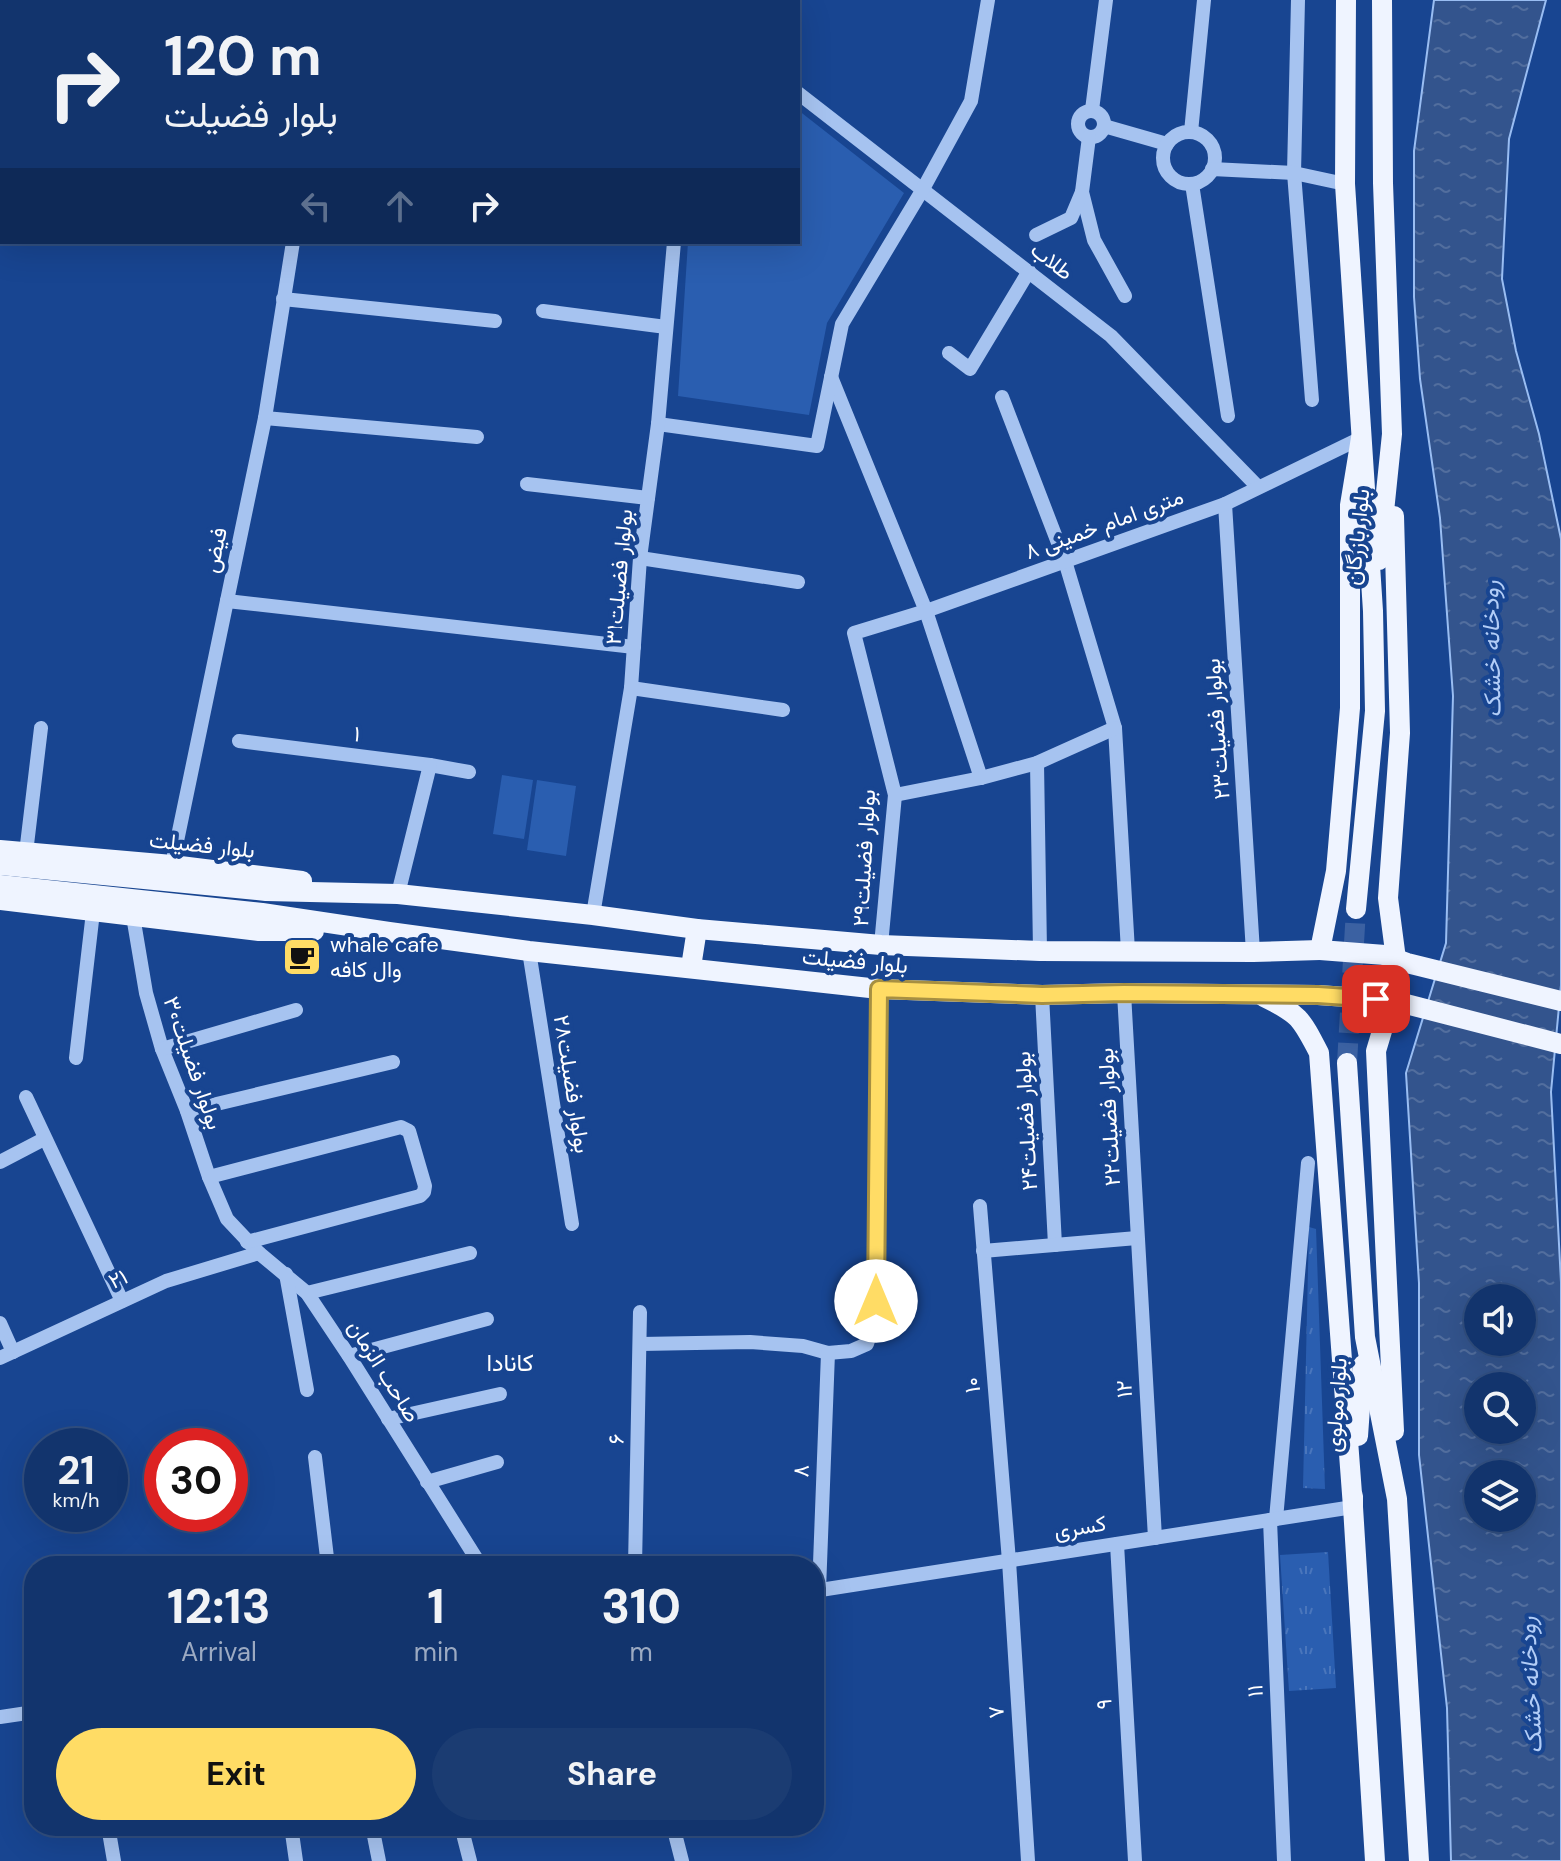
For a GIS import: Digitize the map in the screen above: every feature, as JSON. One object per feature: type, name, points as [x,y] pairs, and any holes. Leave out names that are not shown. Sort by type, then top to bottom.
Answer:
[{"type":"main road","name":"بلوار بازرگان","points":[[1346,0],[1345,184],[1373,611]]},
{"type":"main road","name":"بلوار بازرگان","points":[[1373,611],[1392,434],[1383,183],[1382,0]]},
{"type":"main road","points":[[1392,434],[1400,733],[1388,898],[1396,959]]},
{"type":"main road","points":[[1320,950],[1336,871],[1350,708],[1350,505],[1361,438]]},
{"type":"main road","points":[[1356,909],[1375,711],[1373,611]]},
{"type":"main road","name":"بلوار فضیلت","points":[[0,850],[172,865],[697,929],[881,945],[1040,951],[1320,950],[1396,959],[1561,1001]]},
{"type":"main road","name":"بلوار فضیلت","points":[[0,865],[266,891],[398,894]]},
{"type":"main road","name":"بلوار فضیلت","points":[[0,885],[262,913],[529,951],[879,989],[1042,995],[1318,995],[1391,1001],[1561,1044]]},
{"type":"main road","name":"بلوار فضیلت","points":[[0,900],[259,931],[389,932]]},
{"type":"main road","points":[[691,967],[697,929]]},
{"type":"main road","points":[[1257,994],[1291,1010],[1304,1024],[1319,1053],[1353,1507]]},
{"type":"main road","points":[[1391,1001],[1376,1051],[1397,1499]]},
{"type":"main road","points":[[1347,1063],[1365,1337]]},
{"type":"main road","name":"بلوار مولوی","points":[[1365,1337],[1353,1507],[1375,1861]]},
{"type":"main road","name":"بلوار مولوی","points":[[1365,1337],[1397,1499],[1419,1861]]},
{"type":"street","points":[[658,424],[817,446],[842,324],[923,189],[971,101],[988,0]]},
{"type":"street","points":[[1092,110],[1106,0]]},
{"type":"street","points":[[1191,132],[1204,0]]},
{"type":"street","points":[[1298,0],[1294,173],[1312,400]]},
{"type":"street","name":"طلاب","points":[[800,95],[1111,336],[1258,487]]},
{"type":"street","points":[[1092,110],[1103,117],[1104,126],[1097,136],[1089,137],[1081,133],[1077,124],[1084,113],[1092,110]]},
{"type":"street","points":[[1104,126],[1167,144]]},
{"type":"street","points":[[1191,132],[1211,145],[1215,162],[1207,176],[1192,184],[1176,180],[1163,160],[1167,144],[1177,135],[1191,132]]},
{"type":"street","points":[[1036,235],[1071,218],[1082,192],[1089,137]]},
{"type":"street","points":[[1212,169],[1294,173],[1345,184]]},
{"type":"street","points":[[1192,184],[1228,416]]},
{"type":"street","points":[[1082,192],[1094,240],[1125,296]]},
{"type":"street","points":[[1071,218],[1094,240]]},
{"type":"street","name":"فیض","points":[[172,865],[265,418],[293,244]]},
{"type":"street","name":"بولوار فضیلت۳۱","points":[[593,915],[631,688],[640,558],[658,424],[674,244]]},
{"type":"street","points":[[949,353],[970,369],[1029,271]]},
{"type":"street","points":[[283,299],[495,321]]},
{"type":"street","points":[[543,311],[666,327]]},
{"type":"street","points":[[831,377],[926,611],[981,778]]},
{"type":"street","points":[[1002,397],[1065,561],[1115,728],[1128,951]]},
{"type":"street","points":[[265,418],[477,437]]},
{"type":"street","name":"۸ متری امام خمینی","points":[[854,633],[926,611],[1225,504],[1361,438]]},
{"type":"street","points":[[527,484],[648,498]]},
{"type":"street","name":"بولوار فضیلت۲۳","points":[[1225,504],[1253,952]]},
{"type":"street","points":[[640,558],[798,582]]},
{"type":"street","points":[[227,601],[634,647]]},
{"type":"street","name":"بولوار فضیلت۲۹","points":[[854,633],[895,795],[881,945]]},
{"type":"street","points":[[631,688],[783,710]]},
{"type":"street","points":[[26,853],[41,728]]},
{"type":"street","points":[[895,795],[1037,763],[1115,728]]},
{"type":"street","name":"۱","points":[[239,741],[469,772]]},
{"type":"street","points":[[1037,763],[1040,951]]},
{"type":"street","points":[[398,894],[430,765]]},
{"type":"street","points":[[76,1058],[93,912]]},
{"type":"street","name":"بولوار فضیلت۳۰","points":[[133,916],[146,993],[162,1049],[227,1219]]},
{"type":"street","name":"بولوار فضیلت۲۸","points":[[529,951],[572,1224]]},
{"type":"street","points":[[641,1344],[750,1342],[803,1346],[828,1353],[851,1351],[867,1344],[876,1301],[879,989]]},
{"type":"street","name":"بولوار فضیلت۲۲","points":[[1124,993],[1137,1238]]},
{"type":"street","name":"بولوار فضیلت۲۴","points":[[1042,995],[1055,1245]]},
{"type":"street","points":[[162,1049],[296,1010]]},
{"type":"street","points":[[187,1111],[393,1062]]},
{"type":"street","points":[[26,1097],[122,1301]]},
{"type":"street","points":[[209,1177],[401,1127],[409,1131],[425,1186],[420,1196],[247,1242]]},
{"type":"street","points":[[0,1162],[44,1139]]},
{"type":"street","name":"۱۱","points":[[1284,1861],[1273,1520],[1308,1163]]},
{"type":"street","name":"۱۰","points":[[980,1206],[1009,1561]]},
{"type":"street","name":"صاحب الزمان","points":[[227,1219],[247,1242],[307,1293],[475,1556]]},
{"type":"street","points":[[983,1251],[1137,1238]]},
{"type":"street","name":"۱۲","points":[[1137,1238],[1155,1538]]},
{"type":"street","name":"۲۱","points":[[7,1355],[166,1281],[259,1253]]},
{"type":"street","points":[[307,1293],[470,1253]]},
{"type":"street","points":[[286,1274],[307,1390]]},
{"type":"street","name":"۶","points":[[635,1556],[640,1312]]},
{"type":"street","points":[[349,1356],[487,1319]]},
{"type":"street","points":[[0,1323],[7,1355]]},
{"type":"street","name":"۸","points":[[818,1556],[828,1353]]},
{"type":"street","points":[[388,1419],[500,1394]]},
{"type":"street","points":[[315,1457],[327,1556]]},
{"type":"street","points":[[427,1482],[497,1462]]},
{"type":"street","name":"کسری","points":[[824,1589],[1353,1507]]},
{"type":"street","name":"۹","points":[[1117,1544],[1135,1861]]},
{"type":"street","name":"۷","points":[[1009,1561],[1028,1861]]},
{"type":"street","points":[[0,1717],[24,1713]]},
{"type":"street","points":[[110,1836],[114,1861]]},
{"type":"street","points":[[292,1836],[296,1861]]},
{"type":"street","points":[[374,1836],[379,1861]]},
{"type":"street","points":[[464,1836],[470,1861]]},
{"type":"street","points":[[676,1836],[682,1861]]},
{"type":"green space","points":[[800,112],[904,193],[827,323],[809,415],[678,396],[688,244],[800,244]]},
{"type":"green space","points":[[502,775],[533,780],[524,839],[493,834]]},
{"type":"green space","points":[[537,780],[576,786],[566,856],[527,850]]},
{"type":"green space","points":[[1309,1227],[1316,1229],[1325,1489],[1303,1488]]},
{"type":"green space","points":[[1328,1552],[1336,1688],[1289,1691],[1280,1555]]},
{"type":"water","name":"رودخانه خشک","points":[[1434,0],[1546,0],[1509,139],[1502,279],[1561,539],[1561,985],[1551,1092],[1561,1282],[1561,1861],[1451,1861],[1447,1708],[1419,1455],[1419,1283],[1406,1073],[1446,943],[1453,696],[1440,518],[1420,379],[1414,297],[1414,151]]},
{"type":"tunnel","points":[[1347,1063],[1356,909]]},
{"type":"place","name":"whale cafe وال کافه","points":[[302,957]]},
{"type":"district","name":"کانادا","points":[[510,1362]]},
{"type":"route","points":[[876,1301],[879,989],[1042,995],[1318,995],[1376,999]]}]
